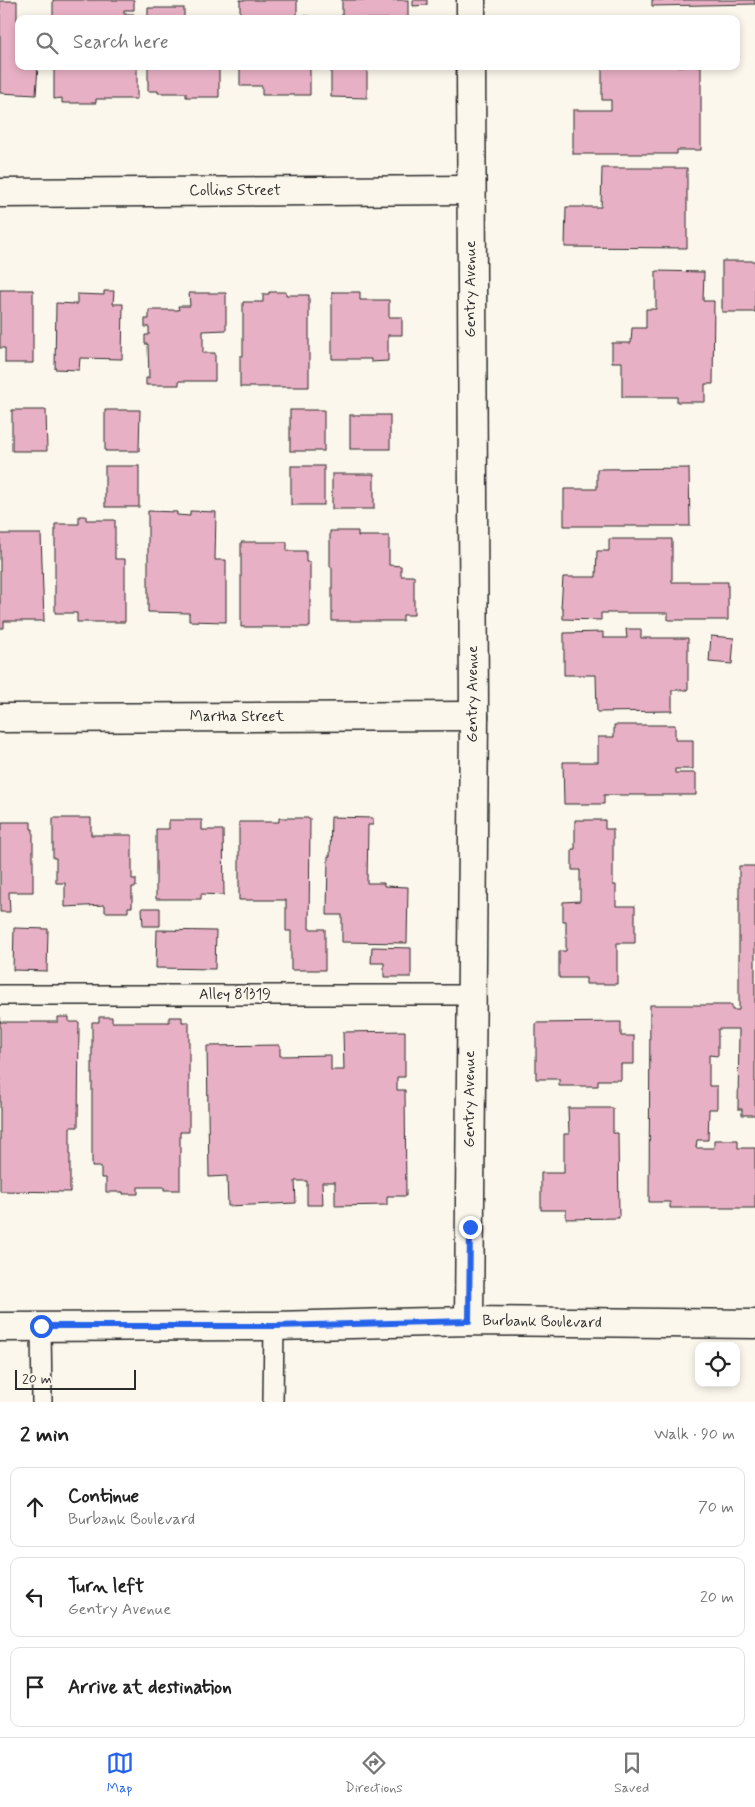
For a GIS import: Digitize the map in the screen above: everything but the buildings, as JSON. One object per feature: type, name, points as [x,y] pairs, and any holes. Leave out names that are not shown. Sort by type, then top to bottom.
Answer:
[{"type":"street","points":[[471,0],[471,15]]},
{"type":"street","name":"Gentry Avenue","points":[[469,1321],[474,716],[470,190],[471,70]]},
{"type":"street","name":"Collins Street","points":[[0,192],[470,190]]},
{"type":"street","name":"Martha Street","points":[[0,718],[474,716]]},
{"type":"street","name":"Burbank Boulevard","points":[[0,1326],[274,1326],[469,1321],[755,1324]]},
{"type":"lane","name":"Alley 81319","points":[[0,995],[471,994]]},
{"type":"lane","points":[[41,1326],[42,1402]]},
{"type":"lane","points":[[273,1402],[274,1326]]},
{"type":"route","points":[[41,1326],[274,1326],[469,1321],[470,1227]]}]
